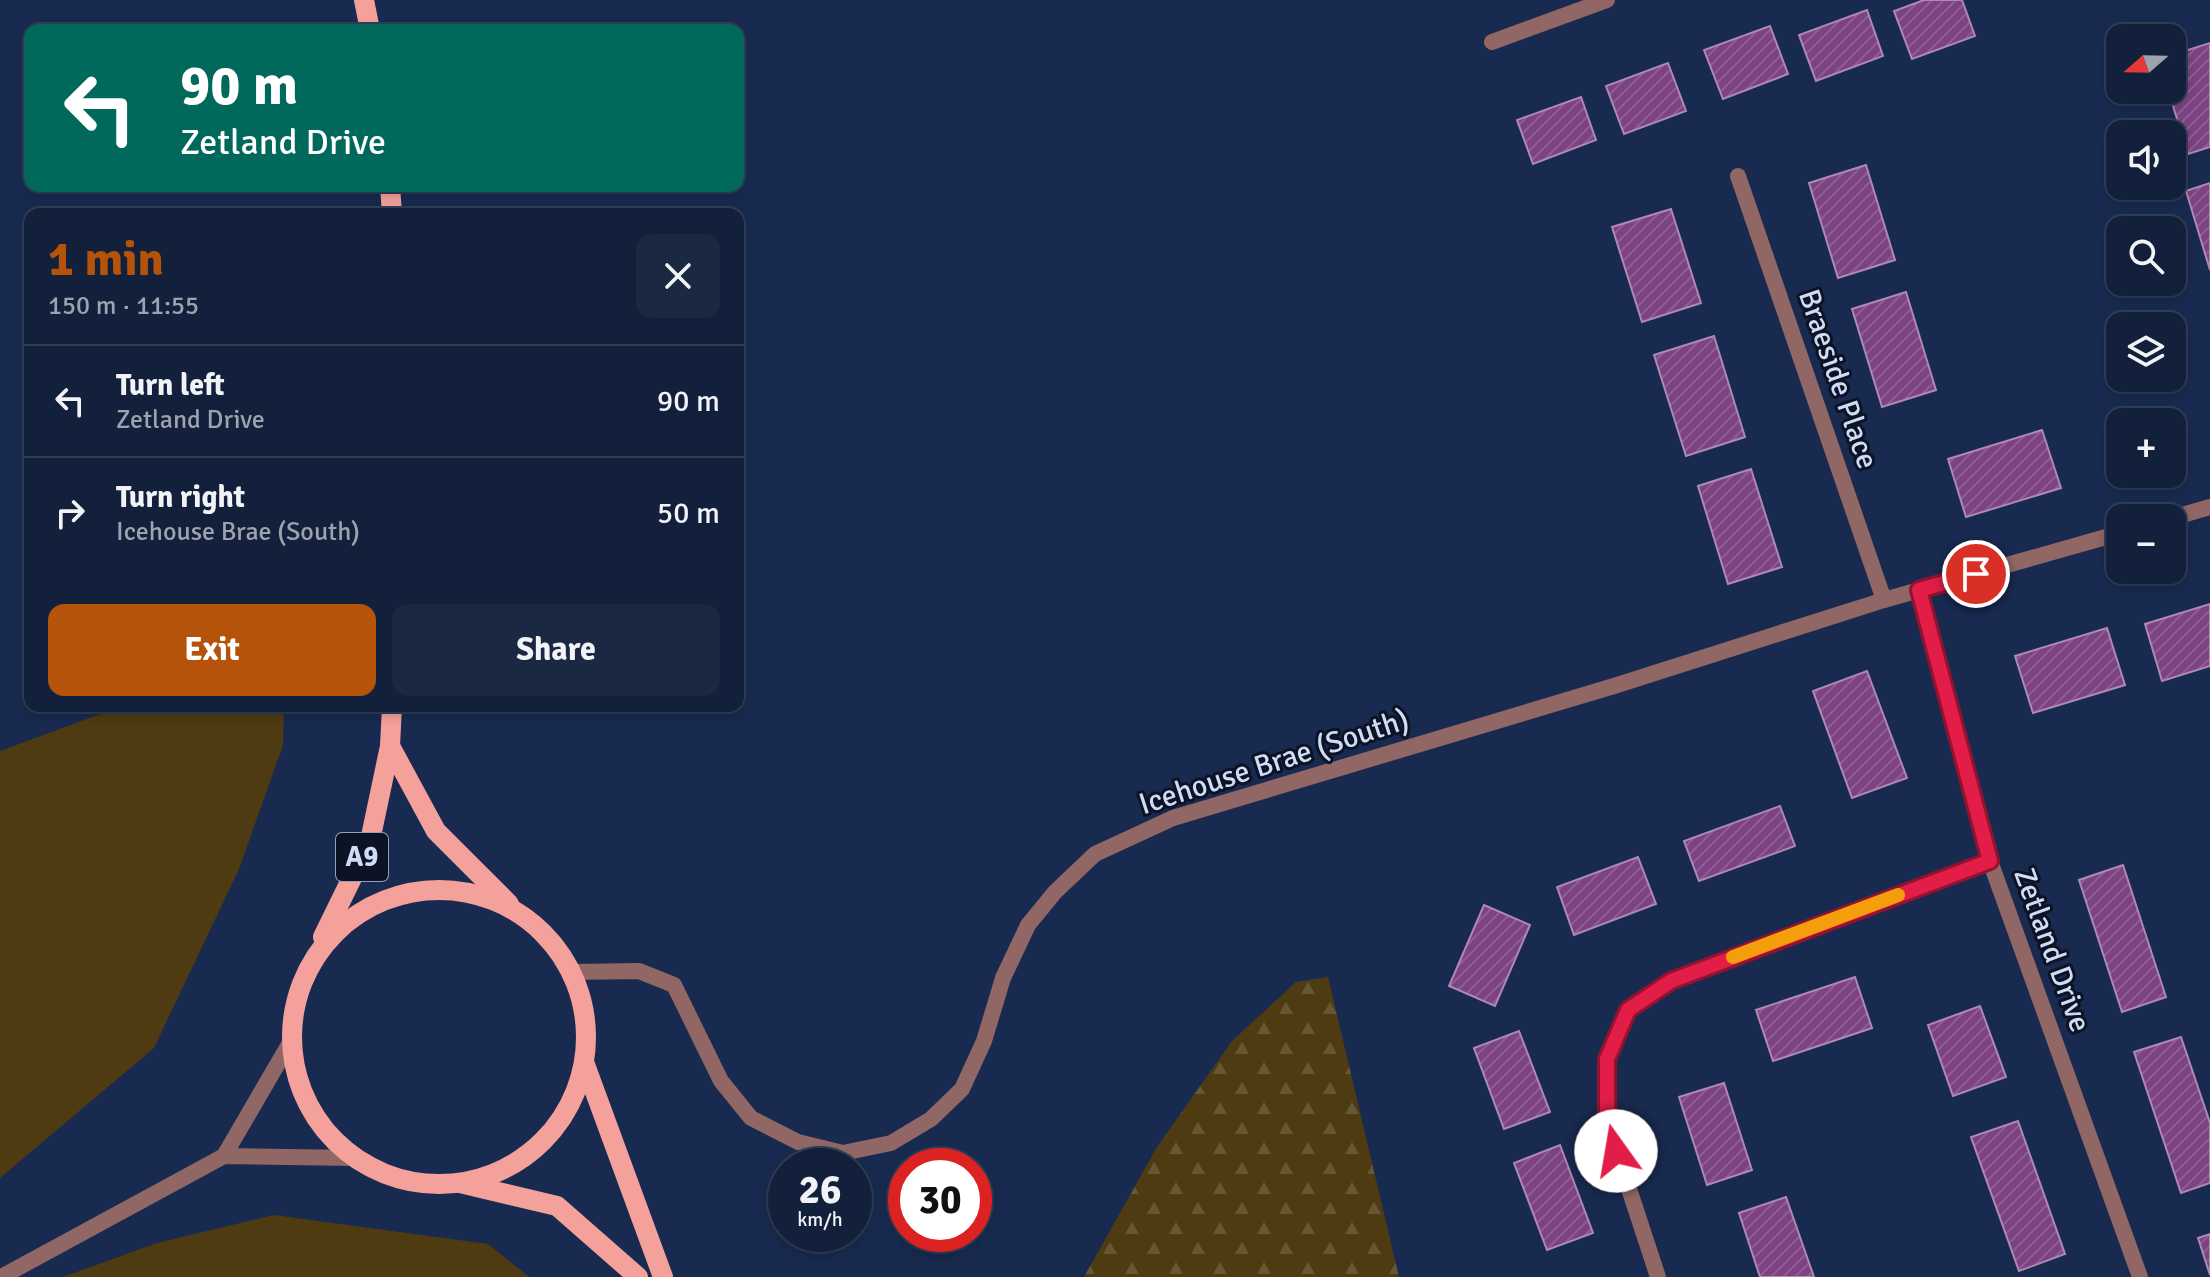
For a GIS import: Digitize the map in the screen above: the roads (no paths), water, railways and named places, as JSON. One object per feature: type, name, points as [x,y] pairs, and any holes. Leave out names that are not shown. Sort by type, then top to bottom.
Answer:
[{"type":"main road","points":[[364,0],[369,24]]},
{"type":"main road","name":"A9","points":[[312,961],[370,841],[390,746],[392,712]]},
{"type":"main road","name":"A9","points":[[390,746],[436,831],[516,911]]},
{"type":"main road","points":[[460,1183],[504,1170],[541,1143],[570,1106],[584,1062],[585,1017],[572,972],[548,937],[516,911],[473,893],[427,889],[382,900],[342,925],[312,961],[296,999],[291,1041],[300,1086],[314,1113],[322,1126],[355,1158],[387,1175],[423,1184],[460,1183],[557,1206],[638,1277]]},
{"type":"main road","points":[[584,1062],[663,1277]]},
{"type":"street","points":[[1492,42],[1607,0]]},
{"type":"street","name":"Braeside Place","points":[[1738,176],[1884,600]]},
{"type":"street","points":[[2186,514],[2210,507]]},
{"type":"street","name":"Icehouse Brae (South)","points":[[572,972],[639,971],[674,985],[721,1081],[751,1118],[798,1142],[843,1153],[891,1143],[931,1119],[962,1089],[984,1041],[1003,978],[1028,925],[1055,892],[1095,854],[1173,818],[1614,686],[1884,600],[2106,537]]},
{"type":"street","name":"Zetland Drive","points":[[1919,590],[1990,861],[2140,1277]]},
{"type":"street","points":[[1658,1277],[1607,1122],[1607,1059],[1628,1010],[1671,981],[1990,861]]},
{"type":"street","points":[[224,1156],[291,1041]]},
{"type":"street","points":[[1,1277],[224,1156],[355,1158]]}]
